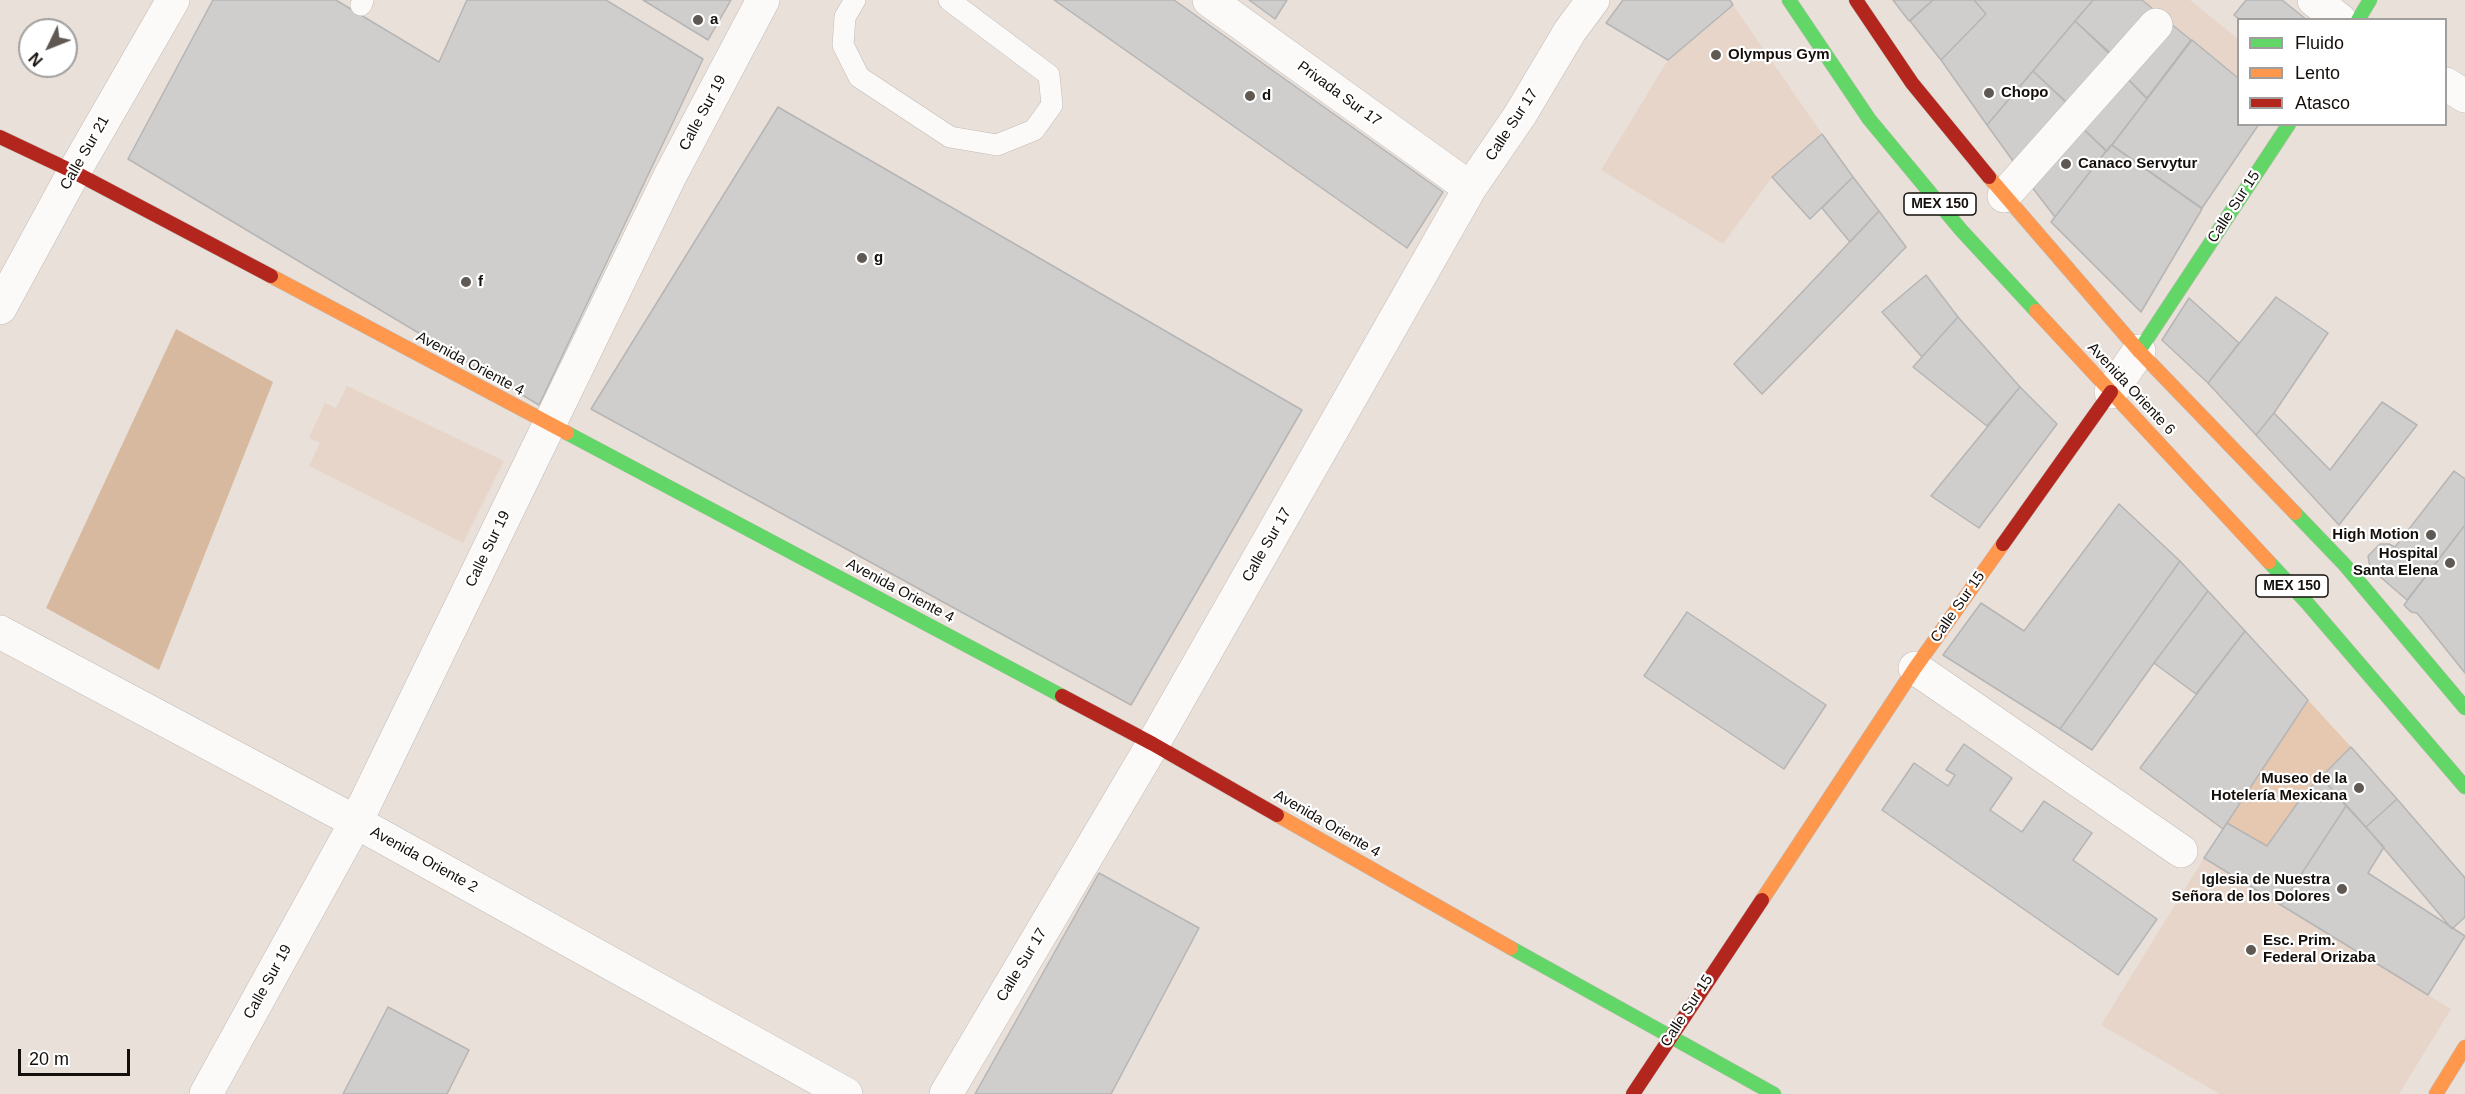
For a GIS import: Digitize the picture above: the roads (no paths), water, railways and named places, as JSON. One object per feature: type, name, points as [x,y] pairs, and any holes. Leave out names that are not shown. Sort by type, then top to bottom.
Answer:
[{"type":"street","name":"Calle Sur 21","points":[[0,308],[74,172],[173,0]]},
{"type":"street","name":"Calle Sur 19","points":[[206,1094],[356,822],[670,176],[763,0]]},
{"type":"street","name":"Privada Sur 17","points":[[1209,0],[1470,188]]},
{"type":"street","name":"Calle Sur 17","points":[[946,1094],[1153,744],[1470,188],[1520,115],[1570,31],[1593,0]]},
{"type":"street","name":"Avenida Oriente 6","points":[[1789,0],[1876,127],[1961,230],[2308,604],[2465,787]]},
{"type":"street","name":"MEX 150","points":[[1856,0],[1912,83],[2004,196],[2139,351],[2344,564],[2465,708]]},
{"type":"street","points":[[2314,0],[2337,18]]},
{"type":"street","points":[[2359,18],[2370,0]]},
{"type":"street","points":[[2004,196],[2156,25]]},
{"type":"street","points":[[2447,85],[2465,96]]},
{"type":"street","name":"Calle Sur 15","points":[[1634,1094],[1916,668],[2139,351],[2288,126]]},
{"type":"street","name":"Avenida Oriente 4","points":[[0,137],[74,172],[1153,744],[1413,893],[1774,1094]]},
{"type":"street","name":"Avenida Oriente 2","points":[[0,632],[356,822],[846,1094]]},
{"type":"street","points":[[1916,668],[2181,851]]},
{"type":"street","points":[[2436,1094],[2465,1047]]},
{"type":"lane","points":[[855,0],[845,17],[843,45],[859,77],[950,137],[997,145],[1034,130],[1052,105],[1049,75],[949,0]]},
{"type":"place","name":"a","points":[[698,20]]},
{"type":"place","name":"Olympus Gym","points":[[1716,55]]},
{"type":"place","name":"Chopo","points":[[1989,93]]},
{"type":"place","name":"d","points":[[1250,96]]},
{"type":"place","name":"Canaco Servytur","points":[[2066,164]]},
{"type":"place","name":"g","points":[[862,258]]},
{"type":"place","name":"f","points":[[466,282]]},
{"type":"place","name":"High Motion","points":[[2431,535]]},
{"type":"place","name":"Hospital Santa Elena","points":[[2450,563]]},
{"type":"place","name":"Museo de la Hotelería Mexicana","points":[[2359,788]]},
{"type":"place","name":"Iglesia de Nuestra Señora de los Dolores","points":[[2342,889]]},
{"type":"place","name":"Esc. Prim. Federal Orizaba","points":[[2251,950]]}]
